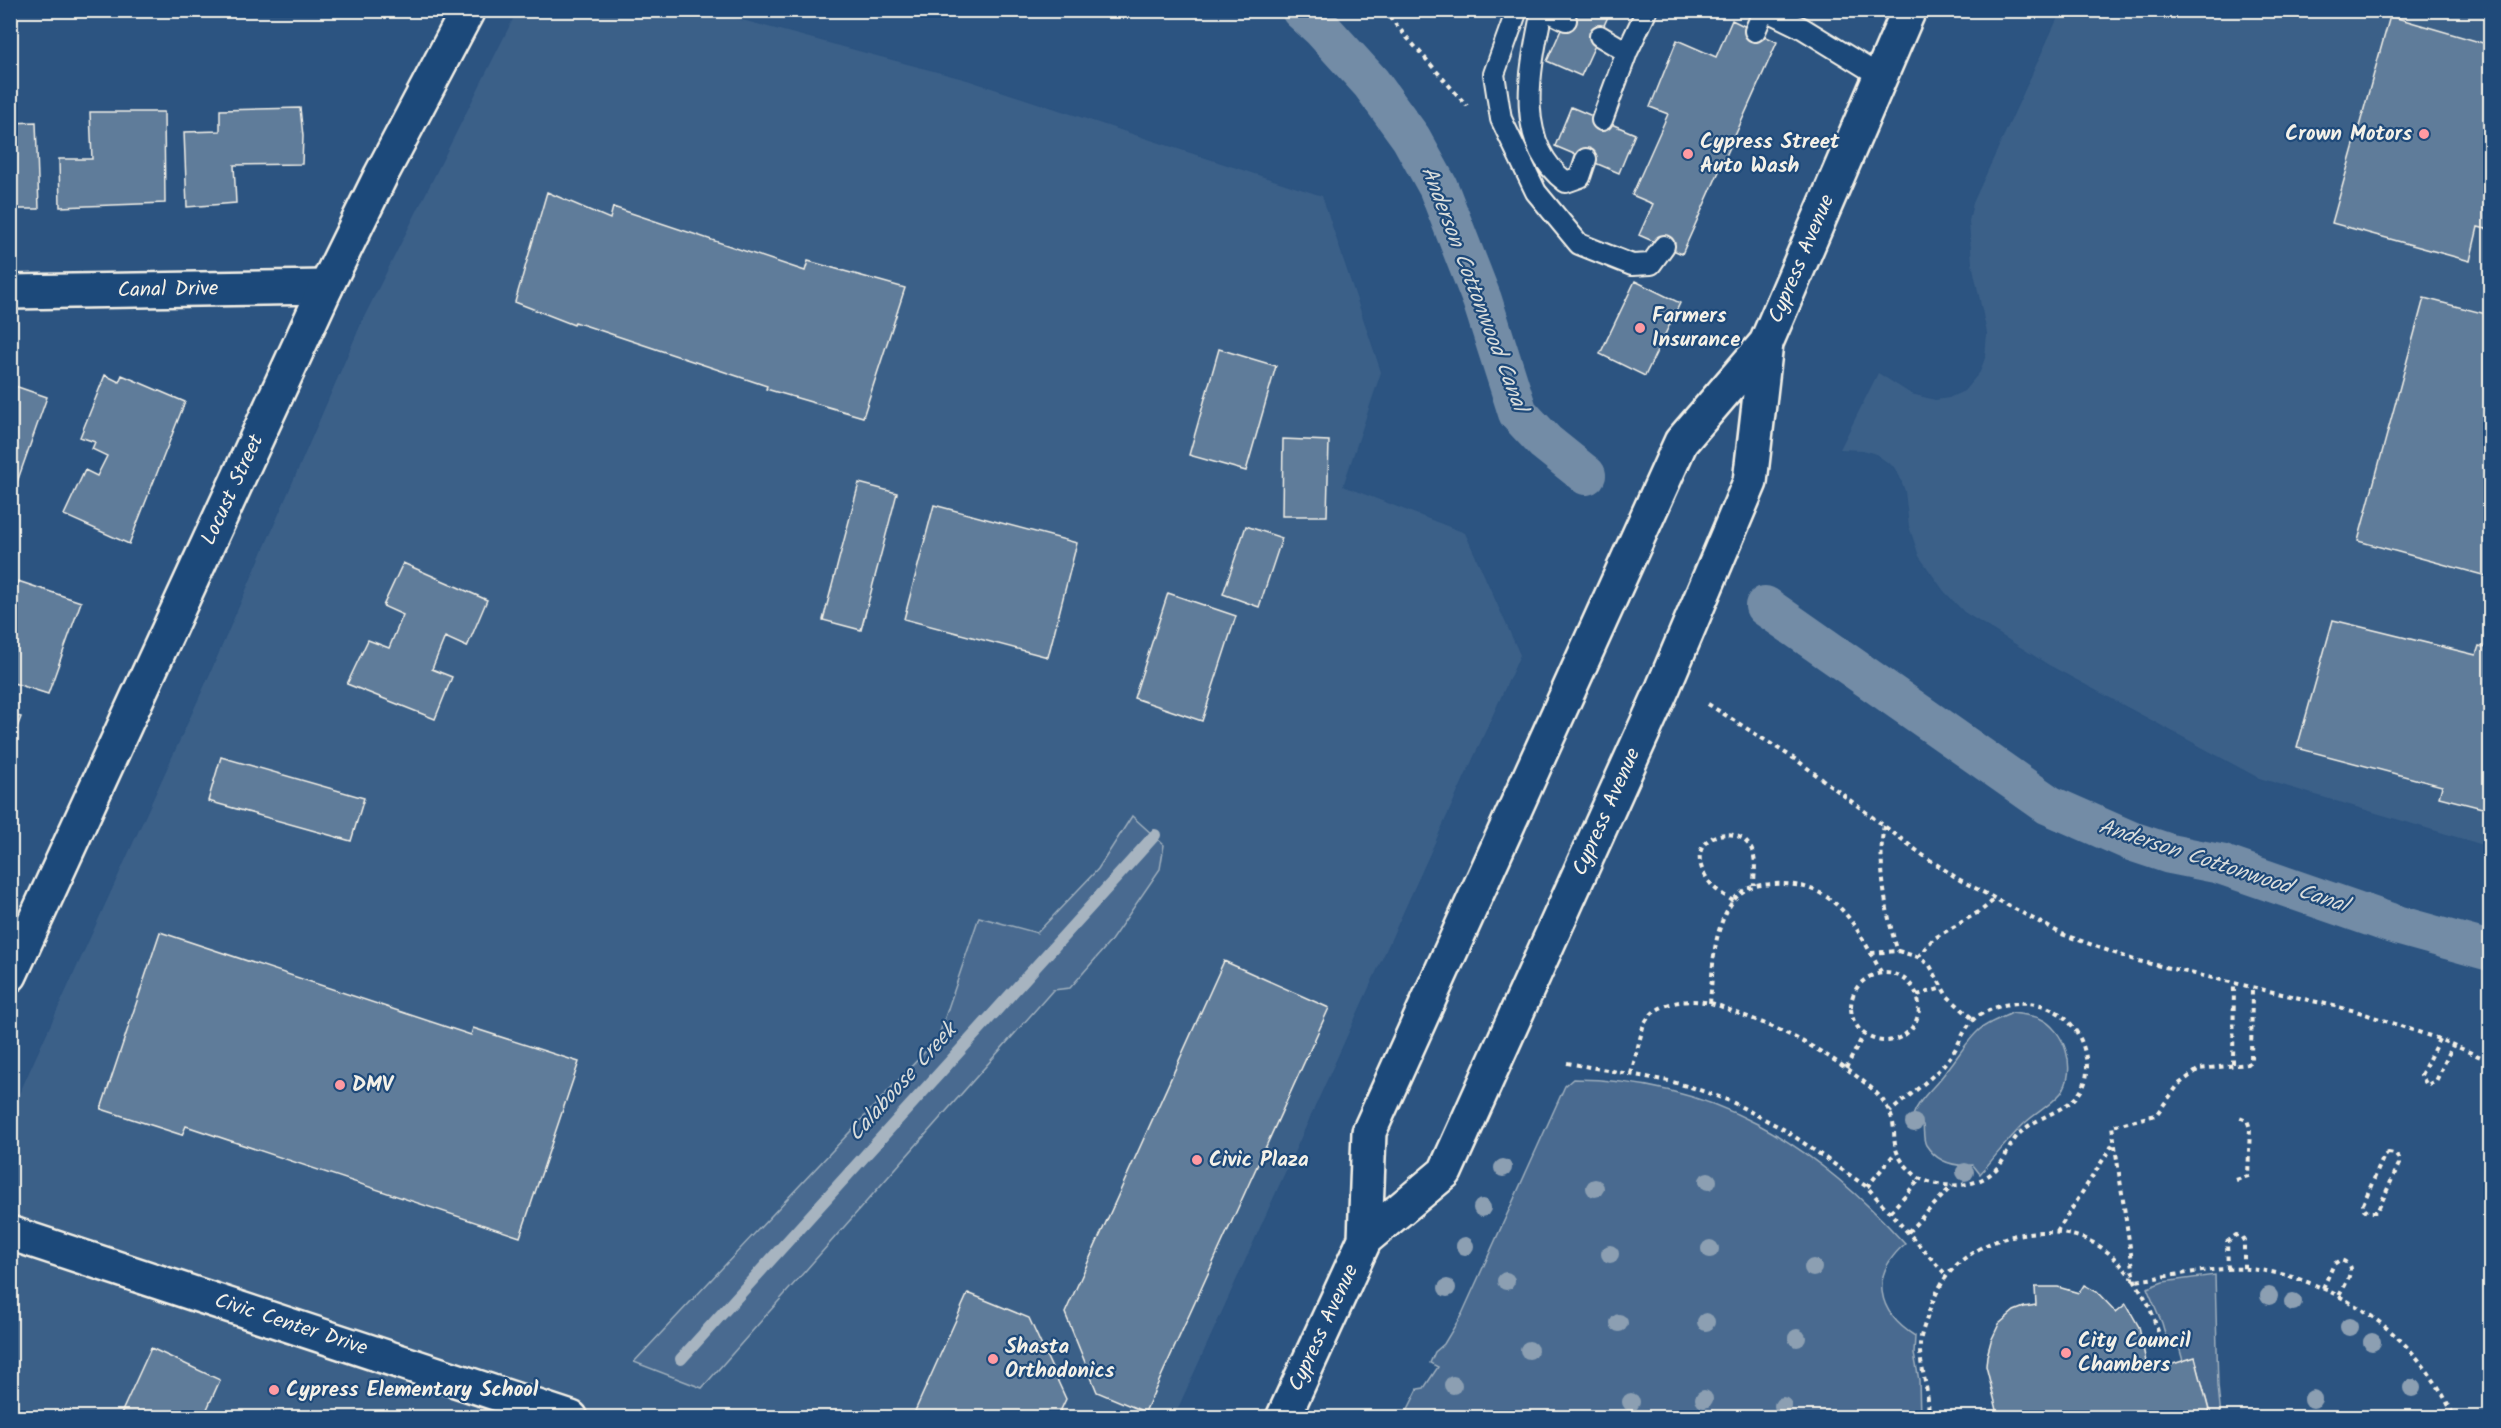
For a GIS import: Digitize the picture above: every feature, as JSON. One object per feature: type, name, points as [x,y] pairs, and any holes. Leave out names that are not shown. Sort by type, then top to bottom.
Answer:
[{"type":"main road","name":"Locust Street","points":[[10,975],[326,287],[381,174],[468,10]]},
{"type":"main road","name":"Cypress Avenue","points":[[1365,1239],[1445,1172],[1658,699],[1750,482],[1766,343],[1909,10]]},
{"type":"main road","name":"Canal Drive","points":[[10,292],[326,287]]},
{"type":"main road","name":"Cypress Avenue","points":[[1283,1418],[1365,1239],[1369,1132],[1680,442],[1766,343]]},
{"type":"main road","name":"Civic Center Drive","points":[[10,1233],[571,1418]]},
{"type":"lane","points":[[1517,10],[1494,74],[1501,119],[1536,192],[1579,244],[1632,265],[1651,264],[1664,246]]},
{"type":"lane","points":[[1566,20],[1544,10],[1530,73],[1532,130],[1542,157],[1554,173],[1566,182],[1580,177],[1586,159]]},
{"type":"lane","points":[[1602,120],[1627,52],[1647,10]]},
{"type":"lane","points":[[1755,31],[1765,10],[1802,28],[1880,76]]},
{"type":"lane","points":[[1600,36],[1627,52]]},
{"type":"path","points":[[1383,10],[1474,115]]},
{"type":"path","points":[[1708,704],[1807,768],[1951,874],[2062,934],[2121,956],[2234,984],[2330,1003],[2439,1039],[2490,1061]]},
{"type":"path","points":[[1884,826],[1881,841],[1889,928],[1898,951]]},
{"type":"path","points":[[1733,901],[1710,883],[1702,869],[1700,854],[1710,838],[1727,834],[1747,843],[1754,857],[1754,885]]},
{"type":"path","points":[[1710,1003],[1717,939],[1733,901],[1754,885],[1799,885],[1826,895],[1846,912],[1881,972]]},
{"type":"path","points":[[1918,957],[1933,939],[1982,910],[1995,899]]},
{"type":"path","points":[[1871,953],[1898,951],[1918,957],[1929,964],[1947,996],[1973,1019]]},
{"type":"path","points":[[1881,972],[1903,977],[1912,984],[1917,995],[1919,1014],[1915,1024],[1901,1037],[1882,1041],[1864,1034],[1856,1025],[1851,1014],[1851,1003],[1860,982],[1881,972]]},
{"type":"path","points":[[2233,1064],[2234,984]]},
{"type":"path","points":[[2135,1281],[2112,1126],[2156,1115],[2179,1084],[2199,1069],[2247,1064],[2251,1061],[2252,987]]},
{"type":"path","points":[[1917,995],[1943,988]]},
{"type":"path","points":[[1632,1074],[1643,1026],[1653,1012],[1666,1005],[1710,1003],[1768,1025],[1826,1054],[1846,1068],[1875,1091],[1890,1112],[1895,1153],[1920,1179],[1941,1186],[1977,1181],[1990,1175],[1999,1166],[2019,1133],[2071,1102],[2078,1095],[2085,1083],[2087,1070],[2081,1038],[2074,1026],[2060,1012],[2051,1008],[2036,1002],[2005,1005],[1973,1019],[1952,1056],[1890,1112]]},
{"type":"path","points":[[1846,1068],[1864,1034]]},
{"type":"path","points":[[2439,1039],[2421,1075],[2427,1085],[2436,1081],[2453,1045]]},
{"type":"path","points":[[1567,1063],[1669,1081],[1730,1101],[1793,1135],[1867,1187],[1947,1276]]},
{"type":"path","points":[[2236,1180],[2247,1176],[2250,1128],[2247,1120],[2239,1117]]},
{"type":"path","points":[[2057,1232],[2113,1144]]},
{"type":"path","points":[[1867,1187],[1895,1153]]},
{"type":"path","points":[[2388,1153],[2395,1154],[2399,1159],[2399,1164],[2377,1212],[2368,1212],[2364,1209],[2363,1204],[2372,1181],[2384,1156],[2388,1153]]},
{"type":"path","points":[[1890,1212],[1920,1179]]},
{"type":"path","points":[[1908,1232],[1953,1185]]},
{"type":"path","points":[[1928,1418],[1927,1386],[1920,1345],[1935,1295],[1947,1276],[1962,1261],[1999,1241],[2020,1233],[2057,1232],[2097,1245],[2114,1258],[2135,1281],[2149,1305],[2164,1349]]},
{"type":"path","points":[[2228,1269],[2227,1242],[2236,1235],[2241,1236],[2244,1241],[2244,1269]]},
{"type":"path","points":[[2323,1288],[2334,1264],[2340,1260],[2346,1262],[2350,1265],[2351,1272],[2339,1296]]},
{"type":"path","points":[[2135,1281],[2244,1269],[2294,1278],[2323,1288],[2374,1318],[2406,1348],[2432,1377],[2455,1418]]},
{"type":"shaded area","points":[[517,11],[708,11],[967,80],[1322,196],[1381,372],[1343,486],[1465,533],[1520,655],[1174,1417],[11,1418],[11,1112],[209,676],[364,317]]},
{"type":"shaded area","name":"Crown Motors","points":[[2061,11],[2490,11],[2490,847],[2259,778],[2049,665],[1964,612],[1944,591],[1919,556],[1909,526],[1905,491],[1894,467],[1876,454],[1863,450],[1840,449],[1878,373],[1911,394],[1935,400],[1949,398],[1964,391],[1980,372],[1985,358],[1987,333],[1972,263],[1969,221],[1973,203]]},
{"type":"shaded area","points":[[1132,816],[1164,845],[1160,869],[1110,942],[1070,988],[1053,990],[702,1388],[634,1362],[938,1038],[979,917],[1037,933],[1098,869]]},
{"type":"shaded area","points":[[2012,1013],[2039,1018],[2056,1031],[2066,1051],[2068,1073],[2066,1084],[2053,1101],[2020,1128],[1980,1174],[1973,1165],[1953,1164],[1935,1156],[1925,1143],[1923,1125],[1912,1118],[1923,1098],[1974,1035],[1987,1025]]},
{"type":"shaded area","points":[[1573,1079],[1624,1082],[1671,1091],[1716,1105],[1757,1124],[1797,1148],[1834,1176],[1870,1208],[1905,1244],[1886,1268],[1882,1280],[1882,1293],[1892,1316],[1915,1336],[1914,1354],[1919,1380],[1920,1417],[1404,1417],[1418,1389],[1424,1388],[1438,1367],[1430,1363],[1435,1352],[1444,1344],[1462,1314],[1565,1086]]},
{"type":"shaded area","points":[[2215,1275],[2221,1417],[2211,1417],[2195,1358],[2183,1361],[2178,1343],[2168,1344],[2147,1288],[2163,1282]]},
{"type":"building","points":[[1570,10],[1611,10],[1581,76],[1547,61]]},
{"type":"building","name":"Crown Motors","points":[[2390,16],[2490,45],[2490,230],[2478,227],[2470,261],[2332,223]]},
{"type":"building","name":"Cypress Street Auto Wash","points":[[1732,20],[1777,42],[1682,254],[1639,235],[1653,204],[1632,195],[1668,114],[1650,107],[1677,40],[1716,57]]},
{"type":"building","points":[[1571,107],[1635,134],[1619,173],[1555,146]]},
{"type":"building","points":[[300,108],[303,136],[302,164],[234,165],[236,203],[187,207],[184,132],[220,131],[220,110]]},
{"type":"building","points":[[90,112],[164,112],[165,203],[60,207],[59,159],[92,159]]},
{"type":"building","points":[[36,122],[39,209],[10,209],[10,123]]},
{"type":"building","points":[[547,192],[610,219],[613,207],[805,271],[808,261],[905,288],[863,417],[766,389],[767,386],[575,322],[574,325],[515,302]]},
{"type":"building","name":"Farmers Insurance","points":[[1635,281],[1680,303],[1645,376],[1600,354]]},
{"type":"building","points":[[2424,298],[2490,315],[2490,577],[2358,541]]},
{"type":"building","points":[[1219,349],[1276,366],[1246,471],[1189,455]]},
{"type":"building","points":[[105,375],[119,382],[122,375],[185,402],[129,544],[64,515],[85,470],[97,476],[107,456],[92,449],[95,442],[80,437]]},
{"type":"building","points":[[12,385],[47,397],[16,485],[10,484]]},
{"type":"building","points":[[1283,439],[1329,441],[1327,516],[1282,516]]},
{"type":"building","points":[[859,483],[897,493],[861,630],[823,620]]},
{"type":"building","points":[[934,505],[1077,543],[1048,657],[904,619]]},
{"type":"building","points":[[1246,526],[1282,538],[1259,607],[1223,594]]},
{"type":"building","points":[[403,563],[487,600],[467,647],[445,637],[432,669],[452,677],[435,719],[347,684],[368,640],[389,648],[403,615],[383,606]]},
{"type":"building","points":[[18,581],[81,602],[48,694],[10,682],[10,606]]},
{"type":"building","points":[[1168,593],[1236,616],[1202,721],[1134,698]]},
{"type":"building","points":[[2333,620],[2476,655],[2479,646],[2490,649],[2490,810],[2439,797],[2442,786],[2297,748]]},
{"type":"building","points":[[10,714],[21,717],[10,746]]},
{"type":"building","points":[[221,757],[364,798],[351,841],[208,801]]},
{"type":"building","name":"DMV","points":[[160,932],[471,1035],[473,1028],[579,1062],[520,1237],[186,1126],[182,1135],[101,1109]]},
{"type":"building","name":"Civic Plaza","points":[[1224,961],[1329,1008],[1145,1412],[1097,1392],[1065,1313]]},
{"type":"building","name":"City Council Chambers","points":[[2084,1285],[2097,1292],[2116,1312],[2126,1304],[2139,1327],[2148,1372],[2195,1357],[2211,1418],[1994,1418],[1993,1416],[1998,1414],[1986,1366],[1991,1341],[1999,1324],[2014,1311],[2036,1305],[2035,1287],[2058,1287],[2079,1293]]},
{"type":"building","name":"Shasta Orthodonics","points":[[968,1293],[1029,1318],[1066,1399],[1057,1418],[931,1418],[915,1411]]},
{"type":"building","points":[[151,1348],[220,1380],[203,1418],[119,1418]]},
{"type":"waterway","name":"Anderson Cottonwood Canal","points":[[1301,10],[1322,29],[1371,83],[1411,138],[1438,187],[1482,300],[1518,413],[1545,442],[1586,475]]},
{"type":"waterway","name":"Anderson Cottonwood Canal","points":[[1765,606],[2049,805],[2131,841],[2170,854],[2220,864],[2393,924],[2490,951]]},
{"type":"waterway","name":"Calaboose Creek","points":[[681,1359],[1155,835]]},
{"type":"place","name":"Crown Motors","points":[[2424,134]]},
{"type":"place","name":"Cypress Street Auto Wash","points":[[1688,154]]},
{"type":"place","name":"Farmers Insurance","points":[[1640,328]]},
{"type":"place","name":"DMV","points":[[340,1085]]},
{"type":"place","name":"Civic Plaza","points":[[1197,1160]]},
{"type":"place","name":"City Council Chambers","points":[[2066,1353]]},
{"type":"place","name":"Shasta Orthodonics","points":[[993,1359]]},
{"type":"place","name":"Cypress Elementary School","points":[[274,1390]]}]
